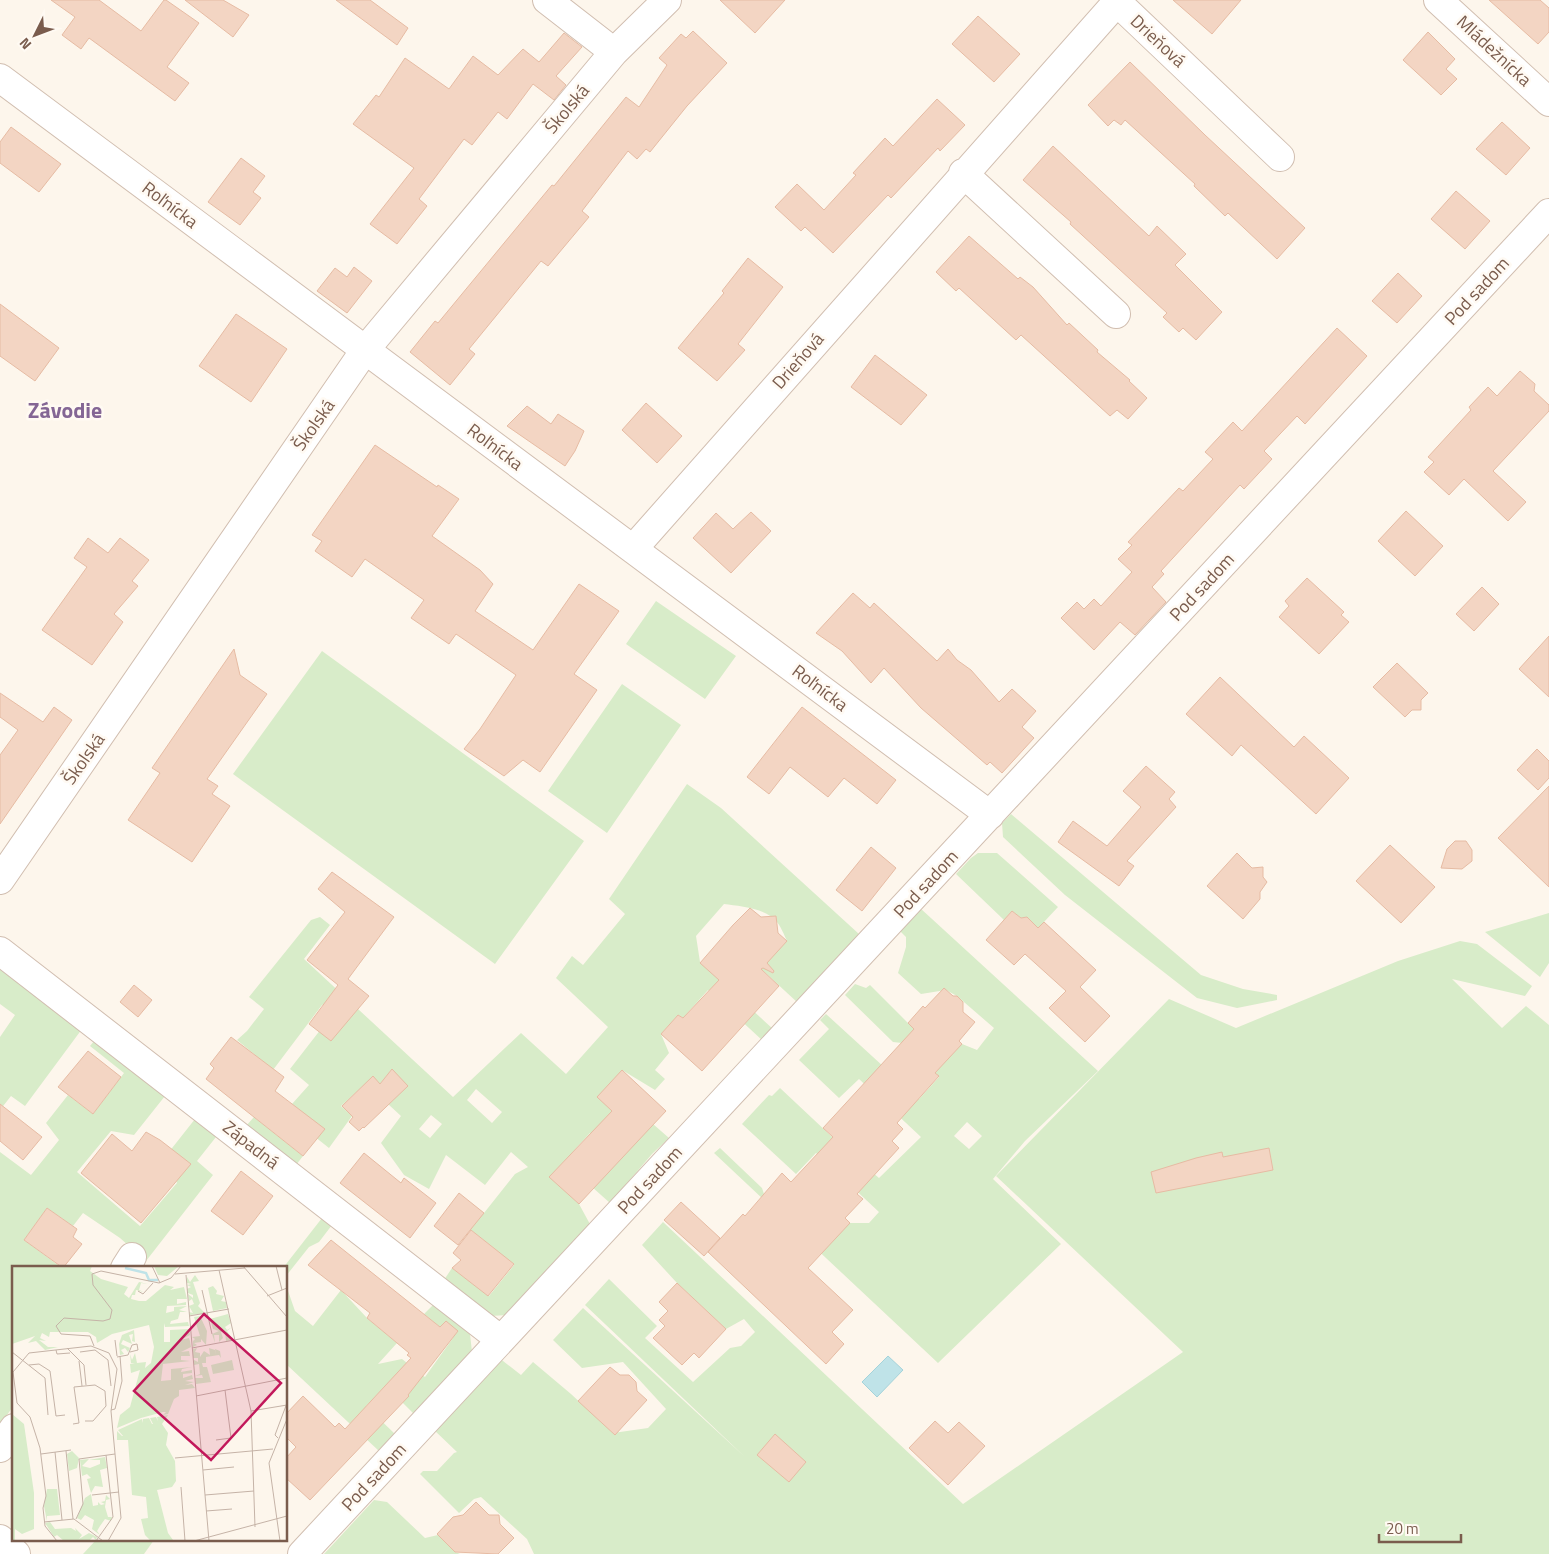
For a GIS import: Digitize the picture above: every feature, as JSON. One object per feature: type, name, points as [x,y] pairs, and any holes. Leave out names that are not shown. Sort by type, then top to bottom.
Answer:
[{"type":"street","points":[[546,0],[614,52]]},
{"type":"street","name":"Školská","points":[[0,880],[365,350],[614,52],[667,0]]},
{"type":"street","name":"Mládežnícka","points":[[1438,0],[1549,102]]},
{"type":"street","name":"Drieňová","points":[[633,549],[1116,2],[1280,156]]},
{"type":"street","name":"Roľnícka","points":[[0,78],[990,815]]},
{"type":"street","points":[[963,174],[1116,314]]},
{"type":"street","name":"Pod sadom","points":[[302,1554],[1549,213]]},
{"type":"street","name":"Západná","points":[[0,951],[502,1340]]},
{"type":"street","points":[[0,1448],[12,1431]]},
{"type":"street","points":[[0,1539],[16,1554]]},
{"type":"green space","points":[[656,601],[736,656],[705,699],[626,644]]},
{"type":"green space","points":[[322,651],[584,841],[495,964],[233,774]]},
{"type":"green space","points":[[622,684],[681,725],[607,833],[548,791]]},
{"type":"green space","points":[[687,784],[721,808],[859,934],[798,1003],[760,968],[787,941],[778,923],[759,910],[724,904],[696,936],[700,962],[773,1029],[763,1041],[708,990],[683,1018],[678,1015],[661,1034],[669,1053],[655,1070],[665,1079],[655,1090],[622,1070],[653,1124],[669,1138],[652,1154],[610,1203],[592,1187],[618,1159],[590,1133],[550,1177],[579,1204],[591,1226],[508,1315],[490,1316],[444,1280],[452,1268],[489,1296],[514,1265],[471,1230],[471,1203],[484,1213],[515,1174],[528,1167],[511,1152],[485,1185],[446,1155],[429,1189],[404,1175],[381,1143],[401,1116],[388,1104],[392,1069],[380,1084],[373,1077],[341,1106],[352,1116],[329,1148],[295,1121],[302,1112],[292,1104],[309,1085],[290,1069],[345,998],[322,1005],[273,1070],[237,1040],[247,1031],[264,1009],[249,997],[311,920],[320,917],[330,925],[304,959],[453,1097],[521,1033],[566,1074],[608,1027],[556,978],[572,956],[583,965],[625,914],[609,899]],"holes":[[[476,1089],[502,1112],[492,1123],[467,1100]],[[431,1115],[442,1124],[430,1138],[419,1129]]]},
{"type":"green space","points":[[1011,814],[1201,975],[1243,989],[1277,995],[1277,1000],[1237,1008],[1197,998],[1065,895],[1003,837],[1002,823]]},
{"type":"green space","points":[[978,853],[997,853],[1058,907],[1043,923],[1041,936],[1033,928],[1032,922],[1027,917],[1021,918],[1012,911],[1004,920],[956,874]]},
{"type":"green space","points":[[920,908],[1098,1071],[1025,1141],[993,1179],[1061,1244],[938,1363],[714,1153],[720,1148],[762,1188],[764,1194],[850,1223],[869,1223],[879,1212],[816,1153],[796,1174],[742,1124],[769,1095],[772,1096],[780,1088],[879,1178],[921,1137],[859,1079],[839,1098],[799,1060],[829,1029],[820,1020],[826,1014],[919,1099],[939,1077],[902,1043],[893,1042],[845,995],[855,984],[866,988],[870,985],[947,1059],[962,1044],[977,1050],[994,1028],[957,996],[946,990],[921,994],[898,973],[906,947],[906,937],[899,930]],"holes":[[[967,1122],[982,1136],[969,1149],[954,1136]]]},
{"type":"green space","points":[[1549,913],[1549,963],[1540,977],[1485,932]]},
{"type":"green space","points":[[1460,941],[1477,944],[1532,986],[1525,996],[1452,979],[1502,1028],[1526,1006],[1549,1025],[1549,1554],[534,1554],[527,1539],[481,1497],[474,1499],[459,1513],[420,1474],[423,1471],[437,1471],[457,1452],[433,1429],[498,1357],[521,1375],[533,1362],[613,1433],[648,1428],[666,1409],[623,1362],[582,1368],[553,1340],[583,1308],[745,1457],[585,1305],[609,1279],[657,1326],[645,1338],[693,1382],[730,1348],[741,1346],[755,1332],[744,1319],[726,1329],[677,1283],[642,1245],[663,1222],[963,1504],[1183,1352],[996,1176],[1169,999],[1236,1028],[1398,961]]},
{"type":"green space","points":[[0,964],[82,1029],[25,1106],[11,1096],[0,1110],[0,1037],[15,1015],[0,1004]]},
{"type":"green space","points":[[95,1040],[165,1096],[134,1135],[111,1131],[77,1172],[140,1226],[177,1183],[165,1157],[195,1119],[216,1137],[197,1161],[213,1175],[146,1261],[120,1238],[83,1213],[73,1226],[47,1208],[24,1240],[59,1266],[12,1266],[12,1408],[0,1425],[0,1152],[31,1175],[59,1140],[46,1123],[68,1095],[93,1114],[124,1073],[90,1046]]},
{"type":"green space","points":[[254,1117],[303,1156],[296,1165],[246,1126]]},
{"type":"green space","points":[[322,1218],[332,1225],[319,1242],[309,1247],[288,1273],[288,1266],[285,1266]]},
{"type":"green space","points":[[341,1290],[367,1318],[397,1343],[378,1364],[402,1359],[425,1377],[453,1338],[424,1314],[433,1305],[470,1334],[472,1352],[414,1414],[402,1402],[408,1396],[391,1380],[366,1406],[395,1434],[379,1451],[288,1366],[288,1291],[295,1311],[313,1326]]},
{"type":"green space","points":[[374,1500],[387,1502],[425,1538],[438,1535],[455,1552],[460,1554],[324,1554]]},
{"type":"green space","points":[[94,1542],[153,1542],[144,1554],[83,1554]]},
{"type":"water","points":[[888,1356],[903,1370],[877,1397],[862,1382]]},
{"type":"building","points":[[51,0],[99,0],[141,31],[164,0],[166,0],[199,23],[167,67],[189,83],[175,101],[89,38],[81,49],[62,35],[75,17]]},
{"type":"building","points":[[185,0],[223,0],[249,15],[233,37]]},
{"type":"building","points":[[336,0],[370,0],[408,28],[397,45]]},
{"type":"building","points":[[720,0],[785,0],[755,33]]},
{"type":"building","points":[[1173,0],[1241,0],[1212,34]]},
{"type":"building","points":[[1489,0],[1540,0],[1549,8],[1549,32],[1538,44]]},
{"type":"building","points":[[978,16],[1020,54],[994,82],[952,44]]},
{"type":"building","points":[[693,31],[727,63],[687,106],[650,152],[646,149],[637,159],[628,151],[582,211],[589,217],[548,266],[541,261],[469,349],[475,354],[450,385],[410,352],[435,321],[438,323],[552,185],[554,186],[626,97],[639,107],[667,65],[659,58],[681,34],[686,38]]},
{"type":"building","points":[[1428,32],[1455,59],[1446,69],[1457,79],[1441,95],[1403,60]]},
{"type":"building","points":[[564,33],[582,47],[556,76],[566,85],[554,100],[533,84],[507,119],[498,112],[472,145],[464,139],[419,199],[427,206],[397,244],[370,224],[414,168],[353,124],[376,95],[379,97],[405,58],[449,89],[473,56],[498,75],[523,49],[539,62]]},
{"type":"building","points":[[1130,62],[1305,228],[1277,259],[1228,213],[1225,216],[1194,186],[1195,184],[1125,120],[1121,125],[1114,120],[1108,126],[1088,105]]},
{"type":"building","points":[[937,99],[965,125],[940,151],[938,148],[891,198],[888,195],[833,253],[805,227],[801,231],[775,207],[797,184],[824,210],[856,175],[853,173],[885,138],[893,146]]},
{"type":"building","points":[[1502,122],[1530,148],[1506,175],[1476,149]]},
{"type":"building","points":[[11,127],[61,164],[39,192],[0,163],[0,142]]},
{"type":"building","points":[[1053,146],[1149,236],[1157,226],[1186,254],[1175,265],[1222,312],[1196,340],[1183,328],[1179,332],[1163,317],[1167,313],[1070,224],[1071,222],[1023,180]]},
{"type":"building","points":[[241,158],[265,176],[253,192],[261,198],[240,225],[208,202]]},
{"type":"building","points":[[1456,191],[1490,221],[1465,249],[1431,219]]},
{"type":"building","points":[[969,236],[1018,279],[1020,277],[1033,287],[1067,325],[1069,323],[1147,398],[1128,419],[1117,410],[1110,416],[1021,335],[1016,340],[959,288],[956,291],[936,272]]},
{"type":"building","points":[[748,258],[783,287],[738,344],[745,350],[717,381],[678,348],[724,293],[722,291]]},
{"type":"building","points":[[354,267],[372,281],[347,313],[317,291],[335,268],[347,277]]},
{"type":"building","points":[[1398,273],[1422,296],[1397,323],[1372,301]]},
{"type":"building","points":[[0,304],[59,348],[35,381],[0,356]]},
{"type":"building","points":[[236,314],[287,349],[251,402],[199,366]]},
{"type":"building","points":[[1337,328],[1367,356],[1305,424],[1297,416],[1264,451],[1272,459],[1244,489],[1240,485],[1161,571],[1164,574],[1152,587],[1166,602],[1135,635],[1120,622],[1094,650],[1061,618],[1077,602],[1084,609],[1094,599],[1101,606],[1132,572],[1118,559],[1132,545],[1128,542],[1179,488],[1183,491],[1213,459],[1205,452],[1233,422],[1242,431]]},
{"type":"building","points":[[875,355],[927,395],[901,425],[851,387]]},
{"type":"building","points":[[1520,371],[1535,384],[1534,391],[1549,405],[1549,411],[1493,471],[1526,502],[1508,521],[1464,479],[1449,495],[1424,472],[1434,462],[1428,457],[1471,410],[1469,407],[1488,387],[1497,396]]},
{"type":"building","points":[[646,403],[682,436],[657,463],[622,430]]},
{"type":"building","points":[[527,406],[551,424],[558,414],[584,431],[575,451],[565,466],[507,426]]},
{"type":"building","points":[[375,445],[437,487],[438,485],[459,499],[432,536],[480,570],[493,584],[475,611],[533,650],[579,584],[619,611],[574,674],[597,690],[540,772],[523,760],[504,776],[464,749],[480,729],[516,675],[456,634],[449,644],[411,618],[424,600],[365,559],[352,577],[315,551],[322,541],[312,535]]},
{"type":"building","points":[[1406,511],[1443,546],[1415,576],[1378,541]]},
{"type":"building","points":[[751,512],[771,531],[731,573],[693,538],[716,513],[733,529]]},
{"type":"building","points":[[88,538],[108,553],[120,538],[149,560],[132,581],[138,586],[114,614],[123,622],[92,665],[42,630],[87,567],[74,558]]},
{"type":"building","points":[[1307,578],[1344,612],[1341,615],[1349,622],[1319,654],[1279,617],[1289,606],[1285,601]]},
{"type":"building","points":[[1482,587],[1499,604],[1474,631],[1456,614]]},
{"type":"building","points":[[853,593],[870,608],[874,603],[937,661],[948,649],[957,660],[971,670],[999,702],[1012,689],[1036,711],[1022,727],[1034,738],[1002,773],[990,762],[987,765],[921,708],[884,668],[871,683],[842,651],[816,633]]},
{"type":"building","points":[[1549,636],[1549,697],[1519,669]]},
{"type":"building","points":[[234,649],[240,675],[267,694],[207,779],[218,786],[212,794],[230,806],[192,862],[128,820],[160,773],[152,768]]},
{"type":"building","points":[[1397,663],[1428,693],[1421,700],[1421,710],[1412,710],[1405,717],[1373,687]]},
{"type":"building","points":[[1220,677],[1294,747],[1304,736],[1349,778],[1316,814],[1241,745],[1232,756],[1186,714]]},
{"type":"building","points":[[0,693],[43,722],[54,707],[72,720],[0,824],[0,755],[18,730],[0,717]]},
{"type":"building","points":[[802,707],[896,780],[877,804],[844,778],[828,797],[790,767],[769,794],[747,777]]},
{"type":"building","points":[[1537,749],[1549,761],[1549,778],[1538,790],[1517,770]]},
{"type":"building","points":[[1146,766],[1175,792],[1169,799],[1176,807],[1127,861],[1134,866],[1119,886],[1058,842],[1073,821],[1107,846],[1141,807],[1123,791]]},
{"type":"building","points":[[1549,786],[1549,887],[1498,838]]},
{"type":"building","points":[[1455,841],[1466,841],[1472,850],[1472,861],[1462,869],[1441,868],[1447,849]]},
{"type":"building","points":[[1390,845],[1435,887],[1401,923],[1356,881]]},
{"type":"building","points":[[871,847],[896,868],[862,911],[836,890]]},
{"type":"building","points":[[1237,853],[1252,868],[1263,867],[1263,877],[1267,882],[1260,892],[1260,899],[1243,919],[1207,886]]},
{"type":"building","points":[[332,872],[394,917],[348,979],[369,996],[331,1041],[309,1024],[338,985],[307,960],[345,912],[318,889]]},
{"type":"building","points":[[750,908],[761,917],[776,916],[778,933],[787,941],[767,963],[774,971],[773,973],[763,968],[761,969],[779,986],[702,1071],[661,1034],[678,1015],[683,1018],[719,980],[700,963]]},
{"type":"building","points":[[1012,911],[1021,918],[1027,917],[1038,928],[1044,922],[1096,970],[1080,987],[1110,1016],[1085,1042],[1049,1008],[1066,991],[1025,954],[1014,965],[986,940]]},
{"type":"building","points":[[134,985],[152,1000],[138,1017],[120,1002]]},
{"type":"building","points":[[944,988],[963,1002],[963,1012],[975,1022],[959,1041],[962,1044],[935,1073],[939,1076],[897,1123],[903,1129],[892,1141],[899,1148],[857,1194],[863,1199],[845,1218],[850,1223],[808,1268],[853,1310],[832,1332],[844,1344],[826,1364],[708,1252],[743,1214],[745,1216],[782,1173],[791,1182],[833,1137],[823,1128],[914,1029],[908,1023],[923,1006],[925,1008]]},
{"type":"building","points":[[231,1037],[284,1077],[275,1091],[325,1129],[303,1156],[206,1079],[214,1068],[210,1064]]},
{"type":"building","points":[[88,1051],[121,1077],[93,1114],[58,1087]]},
{"type":"building","points":[[392,1069],[408,1086],[359,1131],[349,1122],[353,1117],[342,1106],[373,1076],[380,1084]]},
{"type":"building","points":[[622,1070],[666,1111],[579,1204],[549,1177],[612,1111],[597,1097]]},
{"type":"building","points":[[0,1104],[42,1137],[23,1160],[0,1141]]},
{"type":"building","points":[[146,1132],[160,1140],[191,1164],[141,1223],[81,1173],[112,1134],[132,1151]]},
{"type":"building","points":[[1269,1148],[1273,1170],[1156,1193],[1151,1172],[1222,1152],[1223,1157]]},
{"type":"building","points":[[364,1153],[401,1183],[404,1178],[436,1203],[410,1238],[340,1183]]},
{"type":"building","points":[[241,1171],[273,1196],[243,1235],[211,1211]]},
{"type":"building","points":[[459,1193],[484,1213],[458,1245],[434,1226]]},
{"type":"building","points":[[681,1202],[720,1238],[704,1256],[664,1220]]},
{"type":"building","points":[[47,1208],[77,1229],[73,1237],[82,1244],[65,1266],[60,1266],[24,1240]]},
{"type":"building","points":[[471,1230],[514,1264],[488,1296],[452,1268],[461,1260],[453,1253]]},
{"type":"building","points":[[331,1240],[440,1327],[446,1321],[458,1331],[409,1396],[310,1500],[288,1480],[288,1456],[296,1447],[288,1439],[288,1412],[303,1396],[335,1427],[339,1423],[345,1429],[411,1358],[407,1355],[409,1353],[367,1318],[370,1313],[308,1265]]},
{"type":"building","points":[[677,1283],[726,1329],[699,1358],[694,1353],[682,1365],[653,1338],[665,1326],[659,1320],[668,1311],[659,1302]]},
{"type":"building","points":[[610,1367],[620,1375],[629,1375],[636,1382],[637,1391],[647,1400],[615,1435],[578,1401]]},
{"type":"building","points":[[935,1421],[948,1433],[959,1422],[985,1446],[948,1485],[909,1448]]},
{"type":"building","points":[[775,1434],[806,1462],[789,1482],[757,1455]]},
{"type":"building","points":[[476,1502],[489,1515],[499,1515],[500,1524],[514,1538],[498,1554],[455,1552],[437,1534],[453,1517],[463,1515]]},
{"type":"district","name":"Závodie","points":[[65,410]]}]
